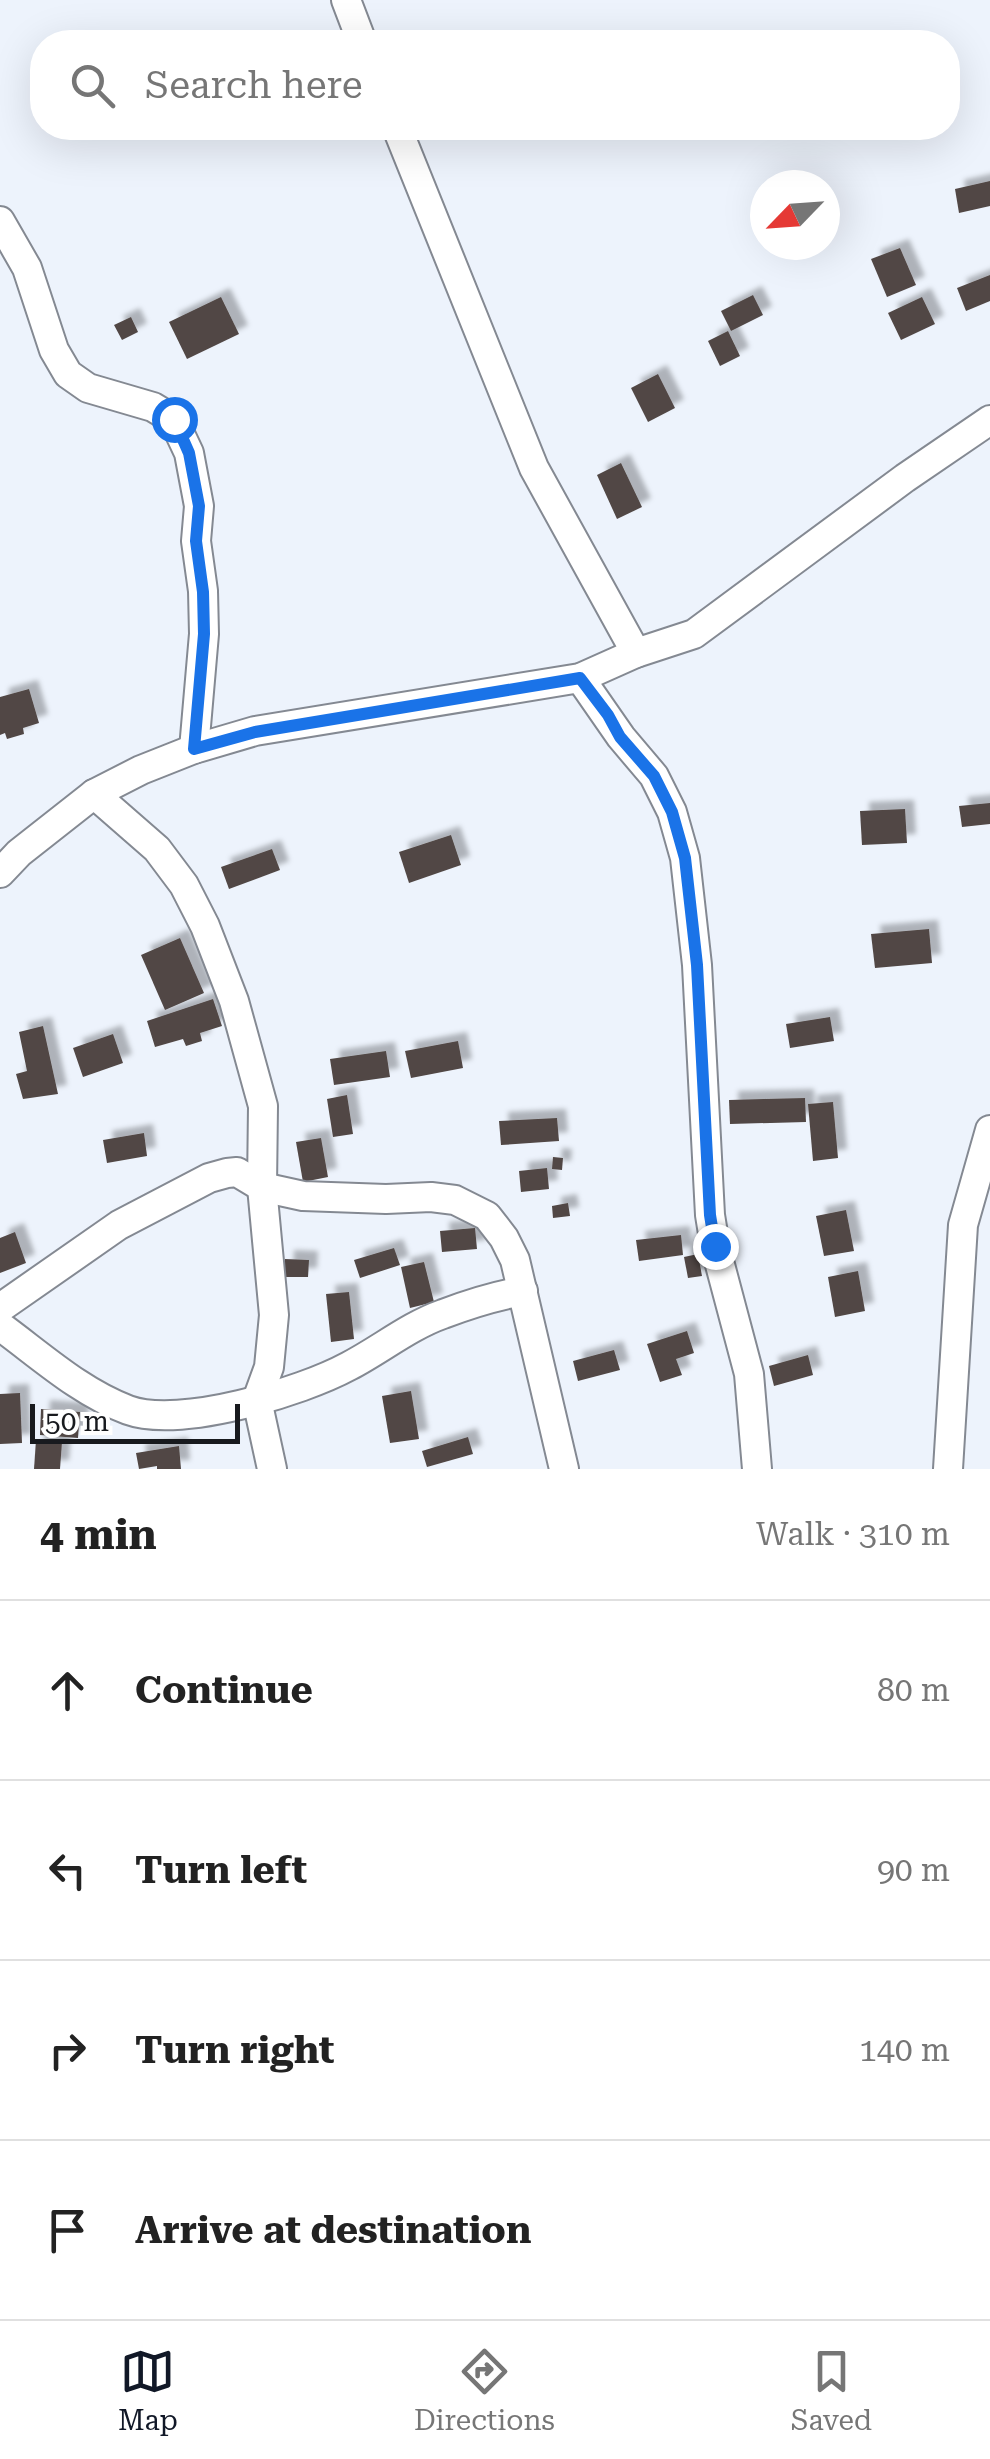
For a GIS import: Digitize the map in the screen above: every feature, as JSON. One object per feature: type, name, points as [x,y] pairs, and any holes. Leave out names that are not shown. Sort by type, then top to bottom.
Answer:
[{"type":"street","points":[[346,0],[357,30]]},
{"type":"street","points":[[402,140],[534,468],[636,654]]},
{"type":"street","points":[[0,222],[27,268],[54,350],[68,374],[88,388],[154,406],[174,419],[189,453],[199,506],[196,541],[204,634],[194,749]]},
{"type":"street","points":[[0,873],[94,794],[194,749],[255,732],[580,678],[694,634],[990,420]]},
{"type":"street","points":[[580,678],[620,737],[654,776],[672,812],[685,858],[697,965],[710,1215],[749,1374],[757,1469]]},
{"type":"street","points":[[94,794],[157,849],[184,884],[234,1001],[263,1106],[262,1187],[274,1315],[269,1367],[258,1400],[272,1469]]},
{"type":"street","points":[[948,1469],[963,1225],[990,1130]]},
{"type":"street","points":[[0,1308],[118,1225],[209,1178],[237,1172],[265,1138]]},
{"type":"street","points":[[237,1172],[262,1187],[303,1196],[432,1197],[455,1200],[487,1216],[515,1260],[564,1469]]},
{"type":"street","points":[[0,1326],[99,1397],[132,1412],[174,1415],[258,1400],[316,1382],[441,1314],[480,1299],[523,1290]]},
{"type":"building","points":[[990,181],[990,206],[959,213],[955,189]]},
{"type":"building","points":[[900,248],[916,285],[887,297],[871,259]]},
{"type":"building","points":[[990,275],[990,301],[966,311],[957,288]]},
{"type":"building","points":[[753,295],[763,315],[731,331],[721,311]]},
{"type":"building","points":[[221,297],[239,334],[187,359],[169,322]]},
{"type":"building","points":[[922,297],[935,324],[901,340],[888,313]]},
{"type":"building","points":[[131,317],[138,332],[122,340],[114,325]]},
{"type":"building","points":[[728,331],[740,356],[720,366],[708,341]]},
{"type":"building","points":[[658,374],[675,408],[648,422],[631,388]]},
{"type":"building","points":[[621,463],[642,507],[617,519],[597,475]]},
{"type":"building","points":[[29,689],[39,723],[23,728],[24,734],[7,739],[5,733],[0,735],[0,697]]},
{"type":"building","points":[[990,803],[990,824],[962,827],[959,806]]},
{"type":"building","points":[[905,809],[907,843],[862,845],[860,811]]},
{"type":"building","points":[[451,835],[461,865],[409,883],[399,852]]},
{"type":"building","points":[[272,849],[280,870],[229,889],[221,867]]},
{"type":"building","points":[[929,929],[932,963],[875,968],[871,934]]},
{"type":"building","points":[[180,938],[204,993],[165,1010],[141,955]]},
{"type":"building","points":[[213,999],[222,1026],[200,1033],[202,1041],[186,1046],[183,1039],[155,1047],[147,1021]]},
{"type":"building","points":[[830,1017],[834,1041],[790,1048],[786,1024]]},
{"type":"building","points":[[43,1026],[58,1094],[23,1099],[16,1074],[27,1071],[19,1032]]},
{"type":"building","points":[[113,1034],[123,1063],[83,1077],[73,1048]]},
{"type":"building","points":[[458,1041],[463,1068],[411,1078],[405,1051]]},
{"type":"building","points":[[386,1051],[390,1077],[334,1085],[330,1059]]},
{"type":"building","points":[[347,1095],[353,1134],[333,1137],[327,1099]]},
{"type":"building","points":[[805,1098],[806,1122],[730,1124],[729,1100]]},
{"type":"building","points":[[833,1102],[838,1158],[813,1161],[808,1104]]},
{"type":"building","points":[[557,1118],[559,1141],[501,1145],[499,1121]]},
{"type":"building","points":[[144,1133],[147,1156],[107,1163],[103,1140]]},
{"type":"building","points":[[321,1138],[328,1177],[303,1182],[296,1142]]},
{"type":"building","points":[[553,1157],[563,1158],[562,1170],[552,1169]]},
{"type":"building","points":[[547,1168],[549,1189],[521,1192],[519,1171]]},
{"type":"building","points":[[568,1203],[570,1216],[553,1218],[552,1206]]},
{"type":"building","points":[[846,1210],[854,1251],[824,1256],[816,1216]]},
{"type":"building","points":[[475,1228],[477,1249],[442,1252],[440,1231]]},
{"type":"building","points":[[15,1232],[26,1263],[0,1273],[0,1238]]},
{"type":"building","points":[[681,1235],[683,1255],[639,1261],[636,1240]]},
{"type":"building","points":[[394,1248],[400,1265],[360,1278],[354,1260]]},
{"type":"building","points":[[698,1254],[702,1276],[688,1278],[684,1257]]},
{"type":"building","points":[[285,1259],[309,1260],[308,1277],[284,1277]]},
{"type":"building","points":[[424,1262],[434,1302],[410,1308],[401,1267]]},
{"type":"building","points":[[858,1271],[865,1311],[835,1317],[828,1277]]},
{"type":"building","points":[[349,1292],[354,1339],[331,1342],[326,1294]]},
{"type":"building","points":[[687,1331],[694,1353],[676,1359],[682,1375],[660,1382],[647,1344]]},
{"type":"building","points":[[614,1350],[620,1370],[578,1381],[573,1361]]},
{"type":"building","points":[[808,1355],[813,1375],[774,1386],[769,1366]]},
{"type":"building","points":[[411,1391],[419,1439],[390,1443],[382,1396]]},
{"type":"building","points":[[20,1393],[22,1443],[0,1444],[0,1394]]},
{"type":"building","points":[[41,1409],[80,1412],[78,1438],[40,1435]]},
{"type":"building","points":[[468,1437],[473,1454],[427,1467],[422,1451]]},
{"type":"building","points":[[36,1440],[62,1442],[60,1469],[34,1469]]},
{"type":"building","points":[[179,1446],[181,1469],[139,1469],[136,1453]]},
{"type":"route","points":[[174,419],[189,453],[199,506],[196,541],[204,634],[194,749],[255,732],[580,678],[620,737],[654,776],[672,812],[685,858],[697,965],[710,1215],[715,1246]]}]
